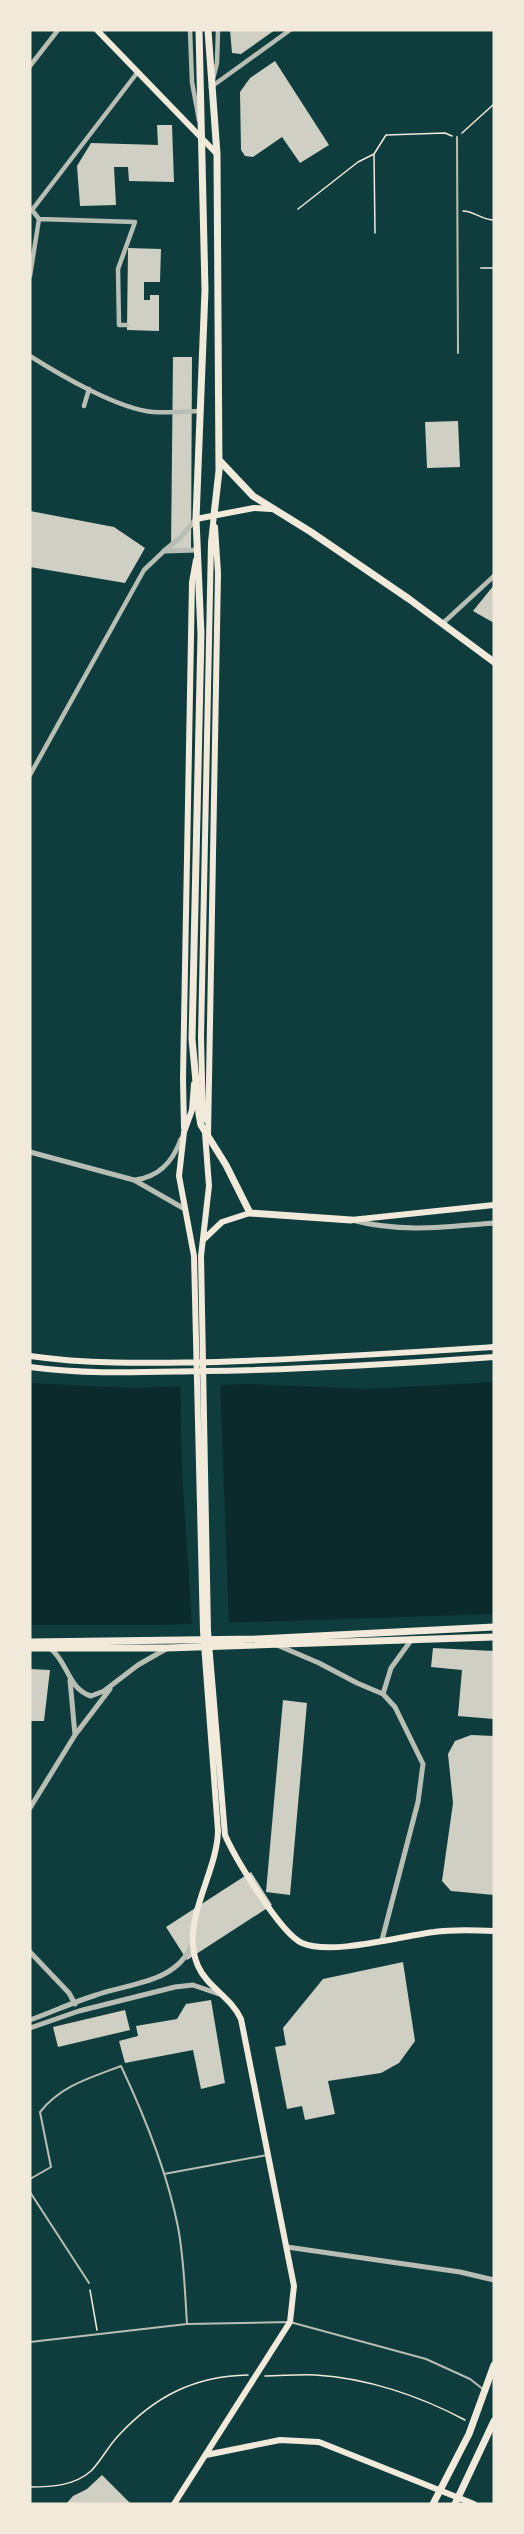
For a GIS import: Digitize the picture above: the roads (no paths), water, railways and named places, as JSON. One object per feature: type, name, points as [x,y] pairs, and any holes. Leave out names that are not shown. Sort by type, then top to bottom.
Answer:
[{"type":"main road","points":[[97,30],[217,154]]},
{"type":"main road","points":[[184,1132],[194,1099],[192,1039],[201,634],[196,519],[205,290],[199,30]]},
{"type":"main road","points":[[198,1274],[208,1202],[201,1044],[211,554],[219,459],[217,154],[208,30]]},
{"type":"main road","points":[[219,459],[253,496],[311,532],[494,662]]},
{"type":"main road","points":[[196,519],[254,508],[271,509]]},
{"type":"main road","points":[[197,550],[192,582],[183,1068],[184,1132],[179,1163],[183,1208],[193,1241],[198,1274],[203,1631],[223,1830],[230,1848],[262,1896],[291,1935],[302,1943],[324,1948],[437,1931],[494,1930]]},
{"type":"main road","points":[[192,1039],[199,1114],[206,1134],[226,1165],[250,1213]]},
{"type":"main road","points":[[203,1240],[222,1222],[250,1213],[351,1220],[494,1205]]},
{"type":"main road","points":[[30,1356],[92,1362],[199,1362],[300,1360],[494,1347]]},
{"type":"main road","points":[[30,1367],[93,1372],[287,1370],[494,1357]]},
{"type":"main road","points":[[30,1642],[250,1639],[494,1627]]},
{"type":"main road","points":[[30,1648],[167,1648],[494,1637]]},
{"type":"main road","points":[[174,2504],[290,2322],[294,2286],[241,2019],[228,1998],[205,1977],[198,1965],[192,1944],[196,1917],[218,1839],[217,1783]]},
{"type":"main road","points":[[433,2504],[473,2424],[494,2365]]},
{"type":"main road","points":[[456,2501],[492,2433],[494,2421]]},
{"type":"main road","points":[[206,2455],[280,2440],[319,2442],[441,2491],[456,2501],[474,2504]]},
{"type":"street","points":[[30,66],[57,30]]},
{"type":"street","points":[[189,30],[193,89],[203,141]]},
{"type":"street","points":[[211,87],[218,63],[218,30]]},
{"type":"street","points":[[211,87],[290,30]]},
{"type":"street","points":[[30,276],[39,219],[32,210],[137,73]]},
{"type":"street","points":[[39,219],[135,222],[118,269],[119,325],[127,325]]},
{"type":"street","points":[[30,356],[66,379],[151,412],[200,411]]},
{"type":"street","points":[[84,406],[89,389]]},
{"type":"street","points":[[30,775],[144,570],[181,537],[196,519]]},
{"type":"street","points":[[164,551],[197,550]]},
{"type":"street","points":[[442,624],[494,576]]},
{"type":"street","points":[[134,1180],[154,1174],[168,1164],[184,1132]]},
{"type":"street","points":[[30,1152],[134,1180],[183,1208]]},
{"type":"street","points":[[351,1220],[373,1226],[404,1229],[494,1223]]},
{"type":"street","points":[[383,1694],[391,1668],[412,1639]]},
{"type":"street","points":[[277,1645],[383,1694],[395,1707],[423,1764],[418,1802],[382,1940]]},
{"type":"street","points":[[50,1648],[60,1655],[79,1691],[91,1696],[98,1695],[138,1665],[167,1648]]},
{"type":"street","points":[[70,1676],[75,1735]]},
{"type":"street","points":[[30,1808],[75,1735],[115,1683]]},
{"type":"street","points":[[30,2020],[97,1994],[154,1980],[183,1960],[192,1944]]},
{"type":"street","points":[[30,1952],[58,1980],[79,2011]]},
{"type":"street","points":[[30,2028],[79,2011],[193,1984],[228,1998]]},
{"type":"street","points":[[286,2247],[460,2272],[494,2280]]},
{"type":"lane","points":[[457,137],[458,353]]},
{"type":"lane","points":[[481,268],[494,268]]},
{"type":"lane","points":[[30,2179],[51,2167],[40,2112],[53,2096],[75,2084],[121,2066],[144,2116],[164,2174],[178,2227],[187,2324]]},
{"type":"lane","points":[[164,2174],[267,2155]]},
{"type":"lane","points":[[30,2192],[89,2283]]},
{"type":"lane","points":[[30,2342],[187,2324],[290,2322],[426,2359],[470,2379],[486,2391]]},
{"type":"water","points":[[494,1382],[494,1614],[159,1625],[30,1625],[30,1383],[134,1388],[249,1384],[367,1389]]}]
